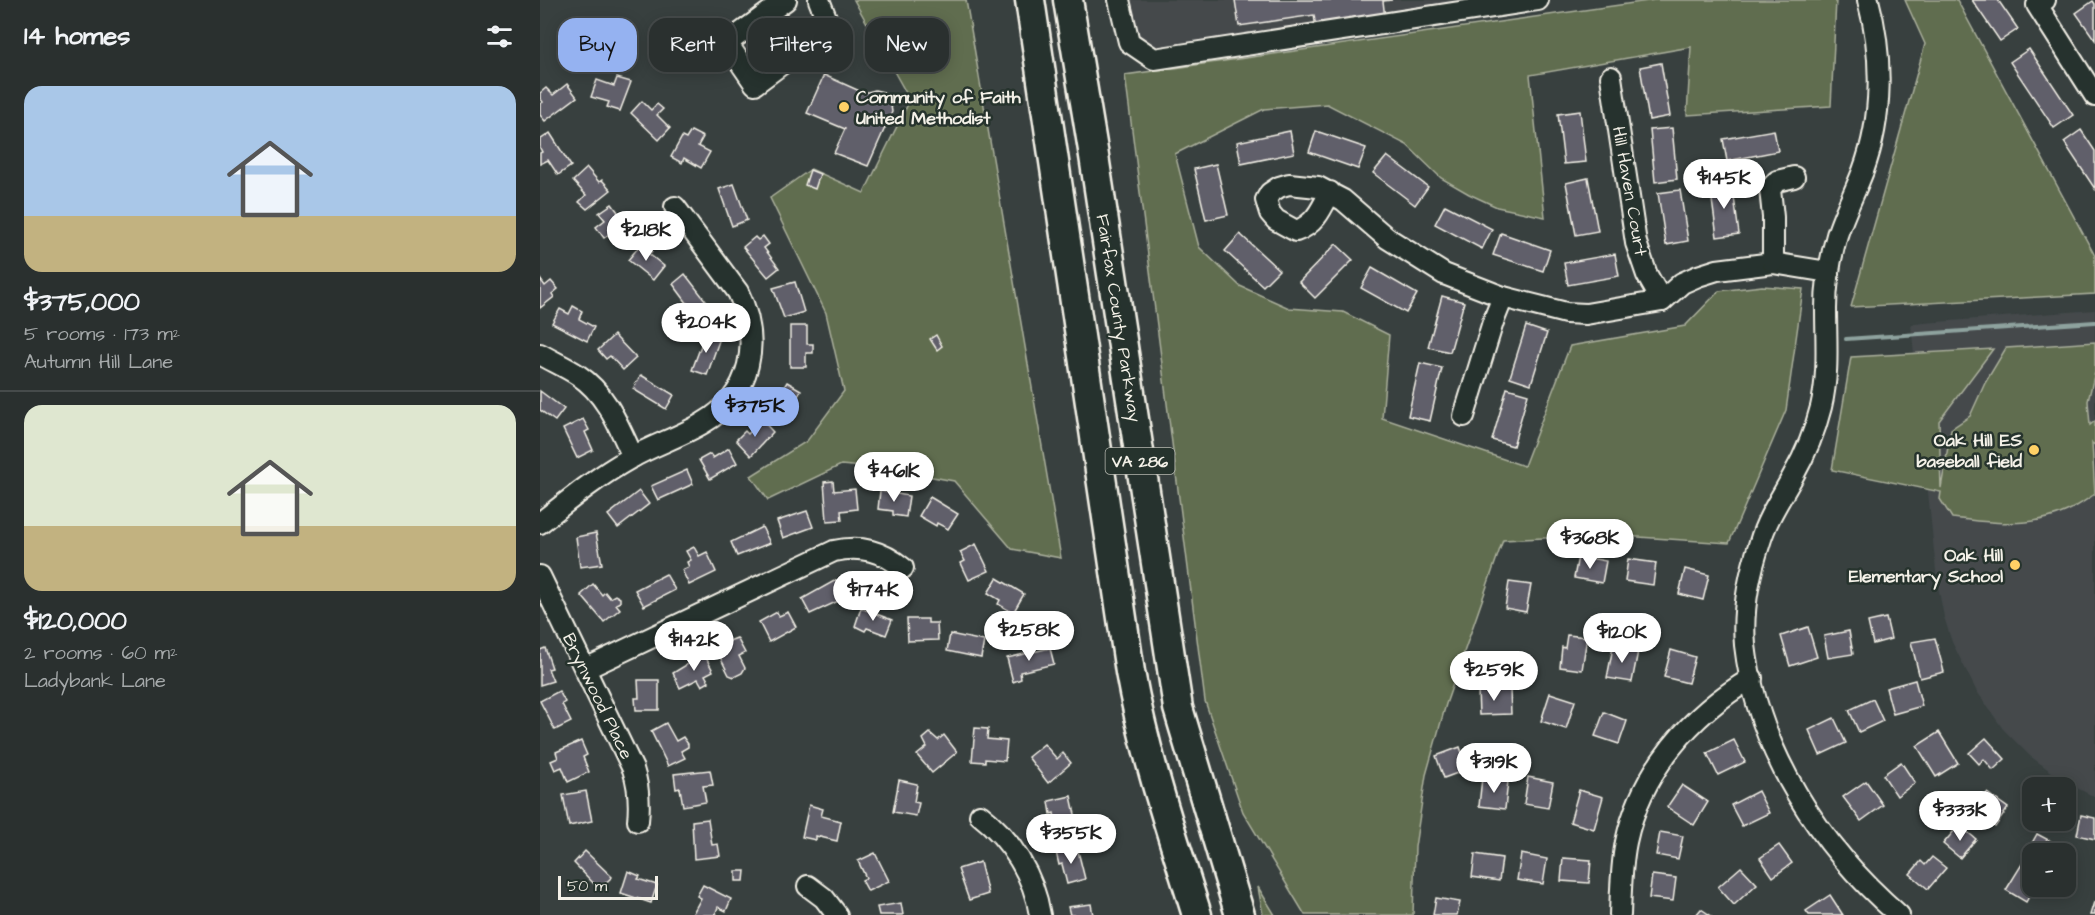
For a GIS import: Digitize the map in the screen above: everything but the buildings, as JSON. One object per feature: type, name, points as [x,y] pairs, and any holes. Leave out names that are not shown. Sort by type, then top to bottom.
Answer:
[{"type":"highway","name":"VA 286","points":[[1030,0],[1130,672],[1151,765],[1197,915]]},
{"type":"highway","name":"Fairfax County Parkway","points":[[1068,0],[1095,156],[1178,708],[1240,915]]},
{"type":"street","points":[[786,0],[727,43],[755,84],[830,28],[819,0]]},
{"type":"street","points":[[1119,0],[1129,42],[1154,59],[1538,0]]},
{"type":"street","points":[[1868,0],[1877,47],[1879,78],[1877,112],[1872,141],[1838,233],[1828,272],[1826,309],[1828,348],[1822,404],[1806,450],[1772,512],[1760,540],[1747,598],[1745,644],[1766,728],[1797,795],[1839,855],[1861,880],[1899,915]]},
{"type":"street","points":[[2045,0],[2037,5],[2095,96]]},
{"type":"street","name":"Hill Haven Court","points":[[1611,77],[1636,243],[1647,275],[1662,301]]},
{"type":"street","points":[[1773,263],[1773,217],[1770,189],[1777,181],[1794,177]]},
{"type":"street","points":[[1330,192],[1343,200],[1388,238],[1444,274],[1503,297],[1566,313],[1586,314],[1662,301],[1682,284],[1718,270],[1773,263],[1828,272]]},
{"type":"street","points":[[540,523],[594,481],[633,457],[703,424],[717,414],[736,392],[745,376],[752,345],[750,323],[742,300],[675,207]]},
{"type":"street","points":[[1464,416],[1492,322],[1503,297]]},
{"type":"street","points":[[540,354],[578,375],[603,398],[633,457]]},
{"type":"street","points":[[585,669],[834,551],[863,548],[893,559],[903,568]]},
{"type":"street","name":"Brynwood Place","points":[[540,576],[633,769],[639,787],[638,821]]},
{"type":"street","points":[[1620,915],[1622,867],[1627,840],[1634,815],[1654,773],[1686,728],[1707,708],[1752,678]]},
{"type":"street","points":[[980,815],[1007,840],[1020,860],[1031,883],[1040,915]]},
{"type":"street","points":[[808,886],[824,898],[837,915]]},
{"type":"shaded area","points":[[1131,0],[1498,0],[1159,51],[1137,36]]},
{"type":"shaded area","name":"Oak Hill Elementary School","points":[[2095,310],[2095,797],[2076,788],[2076,777],[2058,777],[2030,756],[2003,729],[1976,690],[1952,642],[1937,581],[1911,324]]},
{"type":"green space","points":[[854,0],[966,0],[1061,558],[1012,549],[954,481],[895,470],[841,465],[768,500],[751,476],[807,441],[844,391],[826,313],[770,198],[811,169],[864,193],[910,100],[894,72],[949,72],[949,18],[865,20]]},
{"type":"green space","points":[[1655,0],[1836,0],[1831,106],[1687,115],[1691,47],[1530,75],[1545,217],[1497,207],[1469,194],[1441,178],[1407,145],[1327,104],[1264,109],[1175,154],[1199,247],[1240,286],[1289,308],[1343,312],[1389,335],[1382,418],[1524,466],[1570,346],[1685,326],[1719,291],[1762,286],[1803,289],[1786,410],[1729,543],[1608,535],[1503,540],[1446,704],[1426,775],[1415,847],[1413,915],[1305,915],[1243,812],[1205,701],[1125,75]]},
{"type":"green space","points":[[1905,0],[1957,0],[2095,256],[2095,294],[1851,307],[1925,44]]},
{"type":"green space","points":[[2095,342],[2095,372],[2088,401],[2090,425],[2095,421],[2095,445],[2092,443],[2095,494],[2071,509],[2040,520],[2025,522],[1952,518],[1940,499],[1941,492],[1832,470],[1851,357],[1993,349],[1939,421],[1941,488],[1951,429],[1970,416],[1985,383],[2006,348]]},
{"type":"green space","points":[[1258,887],[1275,915],[1263,915]]},
{"type":"waterway","points":[[1846,339],[2095,322]]},
{"type":"place","name":"Community of Faith United Methodist","points":[[844,107]]},
{"type":"place","name":"Oak Hill ES baseball field","points":[[2034,450]]},
{"type":"place","name":"Oak Hill Elementary School","points":[[2015,565]]}]
